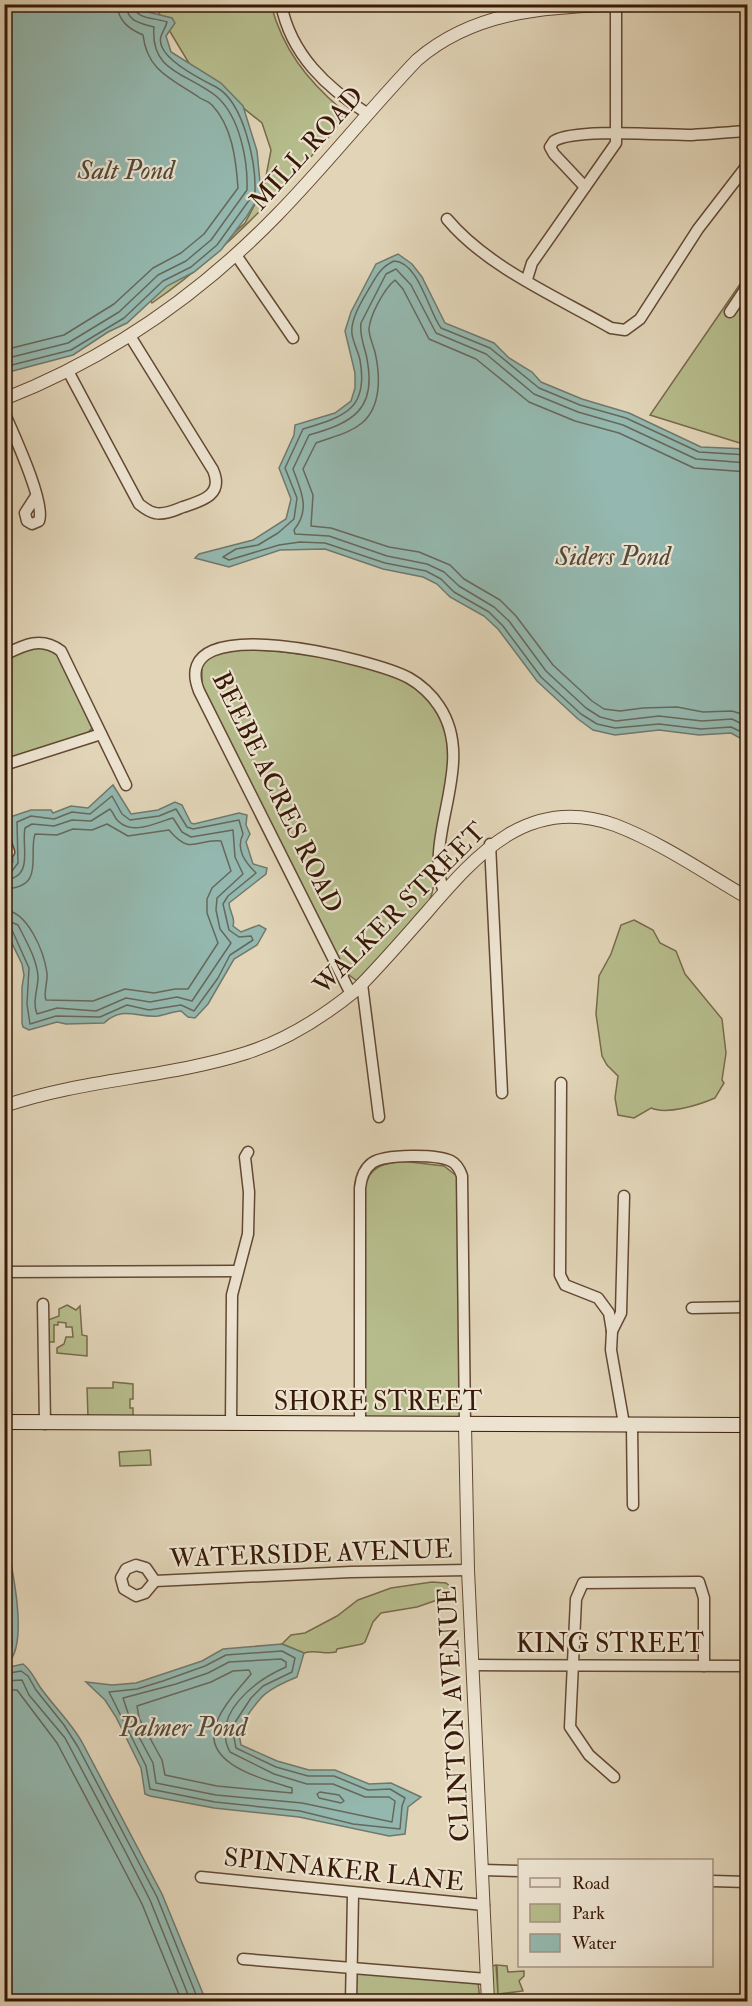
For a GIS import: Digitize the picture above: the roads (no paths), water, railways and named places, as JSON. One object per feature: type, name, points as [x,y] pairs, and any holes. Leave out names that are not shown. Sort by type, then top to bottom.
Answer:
[{"type":"main road","name":"SHORE STREET","points":[[6,1423],[747,1425]]},
{"type":"street","points":[[280,4],[292,39],[312,69],[341,95],[368,114]]},
{"type":"street","name":"MILL ROAD","points":[[4,399],[68,371],[130,336],[183,300],[236,255],[284,207],[425,53],[443,40],[475,25],[508,15],[543,9],[665,4]]},
{"type":"street","points":[[527,279],[532,263],[612,149],[618,133],[616,6]]},
{"type":"street","points":[[585,187],[554,154],[551,143],[567,136],[618,133],[693,135],[747,131]]},
{"type":"street","points":[[447,219],[464,239],[527,279],[611,328],[621,330],[632,328],[698,229],[747,164]]},
{"type":"street","points":[[236,255],[293,338]]},
{"type":"street","points":[[730,312],[747,285]]},
{"type":"street","points":[[68,371],[139,504],[152,512],[162,514],[205,500],[215,490],[216,481],[213,470],[130,336]]},
{"type":"street","points":[[4,412],[36,496]]},
{"type":"street","points":[[4,655],[35,642],[47,644],[61,651],[126,785]]},
{"type":"street","name":"BEEBE ACRES ROAD","points":[[351,993],[199,691],[195,670],[201,657],[214,649],[234,645],[298,649],[374,664],[409,678],[430,694],[444,714],[453,741],[453,761],[438,869],[444,892]]},
{"type":"street","points":[[4,765],[100,734]]},
{"type":"street","name":"WALKER STREET","points":[[4,1106],[44,1094],[246,1053],[297,1031],[362,984],[466,866],[490,844],[510,832],[541,821],[569,818],[595,820],[638,836],[747,898]]},
{"type":"street","points":[[4,838],[9,852]]},
{"type":"street","points":[[490,844],[501,1093]]},
{"type":"street","points":[[362,984],[379,1117]]},
{"type":"street","points":[[561,1083],[560,1275],[565,1286],[598,1298],[609,1313],[612,1331],[611,1350],[628,1424],[633,1505]]},
{"type":"street","points":[[231,1424],[232,1304],[248,1234],[249,1192],[245,1157],[249,1152]]},
{"type":"street","points":[[360,1424],[361,1181],[365,1170],[377,1161],[386,1158],[414,1157],[447,1160],[457,1166],[462,1176],[465,1425]]},
{"type":"street","points":[[612,1331],[621,1312],[624,1196]]},
{"type":"street","points":[[4,1272],[238,1271]]},
{"type":"street","points":[[44,1304],[45,1424]]},
{"type":"street","points":[[692,1308],[747,1307]]},
{"type":"street","name":"CLINTON AVENUE","points":[[465,1425],[468,1570],[488,2001]]},
{"type":"street","name":"WATERSIDE AVENUE","points":[[155,1581],[329,1572],[468,1570]]},
{"type":"street","points":[[615,1777],[589,1755],[570,1727],[570,1694],[575,1668],[576,1599],[583,1583],[699,1582],[704,1598],[704,1666]]},
{"type":"street","name":"KING STREET","points":[[473,1665],[575,1668],[747,1666]]},
{"type":"street","points":[[483,1870],[518,1871]]},
{"type":"street","name":"SPINNAKER LANE","points":[[201,1877],[353,1894],[484,1905]]},
{"type":"street","points":[[713,1881],[747,1882]]},
{"type":"street","points":[[351,2001],[353,1894]]},
{"type":"street","points":[[243,1959],[487,1979]]},
{"type":"water","name":"Salt Pond","points":[[4,5],[137,5],[144,11],[172,18],[175,23],[166,36],[171,52],[221,83],[243,106],[257,151],[261,193],[221,250],[194,272],[167,286],[127,323],[108,332],[73,355],[5,373]]},
{"type":"water","name":"Siders Pond","points":[[398,254],[412,264],[422,277],[445,323],[494,343],[509,358],[532,372],[541,382],[582,399],[629,413],[701,447],[747,449],[747,742],[731,733],[699,735],[659,730],[615,735],[593,730],[537,681],[498,629],[484,616],[450,597],[437,584],[423,577],[383,569],[325,549],[280,550],[229,567],[195,558],[199,554],[253,540],[286,519],[291,499],[279,468],[294,435],[295,425],[335,413],[351,401],[355,388],[355,373],[345,331],[351,312],[376,264]]},
{"type":"water","points":[[113,785],[131,814],[158,810],[175,802],[182,805],[191,823],[194,824],[239,813],[247,815],[246,825],[250,834],[246,842],[253,864],[267,868],[266,874],[229,903],[229,906],[234,920],[233,926],[241,932],[259,925],[266,929],[257,945],[234,959],[208,1004],[195,1018],[188,1017],[181,1011],[158,1016],[124,1013],[104,1023],[66,1024],[57,1022],[29,1030],[23,1027],[22,1023],[24,975],[22,964],[6,931],[4,867],[13,862],[10,817],[31,810],[51,810],[53,813],[71,806],[88,808]]},
{"type":"water","points":[[5,1533],[16,1597],[18,1632],[12,1658],[5,1661]]},
{"type":"water","name":"Palmer Pond","points":[[282,1644],[304,1653],[297,1677],[275,1687],[257,1703],[238,1729],[241,1745],[277,1761],[309,1770],[335,1770],[369,1784],[391,1783],[421,1797],[408,1807],[405,1834],[389,1836],[299,1817],[214,1808],[145,1794],[141,1768],[116,1717],[105,1700],[86,1682],[112,1685],[136,1683],[202,1661],[223,1649]]},
{"type":"water","points":[[23,1664],[83,1744],[162,1894],[206,2001],[5,2001],[5,1668]]}]
